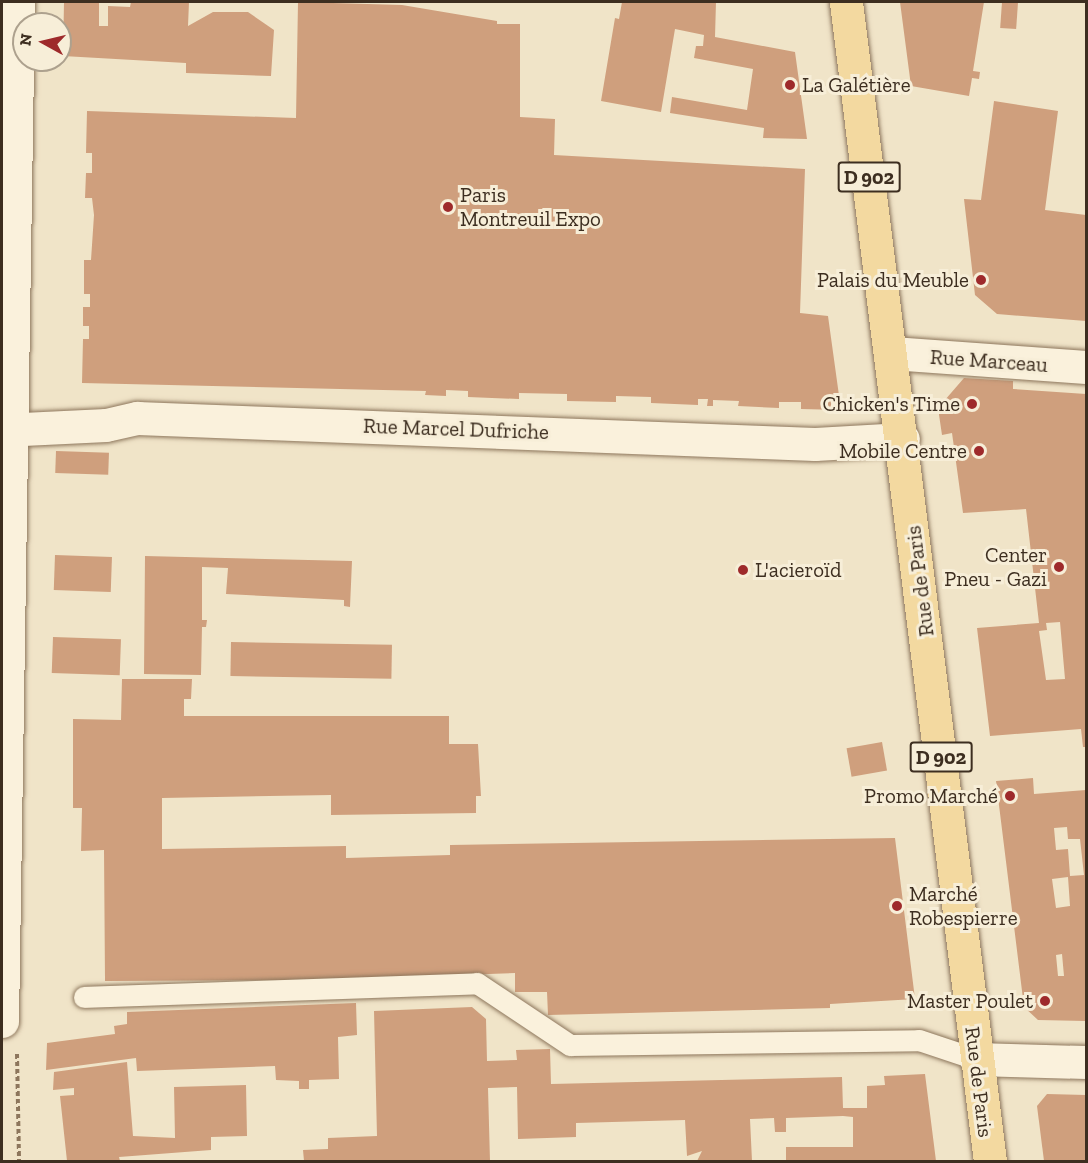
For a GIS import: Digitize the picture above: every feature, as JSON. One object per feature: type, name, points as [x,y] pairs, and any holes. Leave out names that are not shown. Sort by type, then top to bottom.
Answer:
[{"type":"main road","name":"Rue de Paris","points":[[846,2],[903,439],[990,1161]]},
{"type":"street","points":[[2,1021],[5,429],[18,2]]},
{"type":"street","name":"Rue Marceau","points":[[891,353],[1086,367]]},
{"type":"street","name":"Rue Marcel Dufriche","points":[[5,429],[106,425],[136,418],[815,444],[903,439]]},
{"type":"street","points":[[976,1059],[1086,1062]]},
{"type":"lane","points":[[84,997],[477,983],[570,1045],[919,1040],[976,1059]]},
{"type":"building","points":[[64,2],[99,2],[99,26],[108,26],[108,6],[130,7],[131,2],[189,2],[188,26],[213,12],[248,12],[274,30],[271,76],[186,73],[186,63],[72,57],[72,12],[64,12]]},
{"type":"building","name":"Paris Montreuil Expo","points":[[298,2],[402,5],[497,21],[497,24],[520,24],[520,117],[555,119],[554,155],[805,169],[800,313],[828,316],[841,410],[801,409],[801,402],[779,402],[779,408],[738,406],[739,401],[713,400],[713,406],[707,406],[708,399],[698,399],[698,405],[651,403],[651,397],[616,396],[616,402],[567,401],[567,394],[519,393],[519,399],[468,397],[468,391],[446,390],[446,396],[425,395],[426,391],[82,383],[83,339],[89,339],[89,326],[83,326],[83,307],[90,307],[90,294],[84,294],[84,260],[91,260],[94,215],[92,198],[85,198],[86,173],[92,173],[92,153],[86,153],[87,111],[296,118]]},
{"type":"building","points":[[622,2],[716,2],[715,37],[795,52],[807,139],[763,138],[764,128],[670,113],[672,97],[747,110],[753,69],[694,58],[696,46],[703,46],[704,35],[675,29],[661,112],[601,101],[615,18],[619,19]]},
{"type":"building","points":[[900,2],[984,2],[973,71],[980,72],[979,79],[972,78],[969,96],[911,86]]},
{"type":"building","points":[[1002,2],[1018,3],[1016,29],[1000,28]]},
{"type":"building","points":[[994,101],[1058,111],[1045,210],[1086,215],[1086,321],[997,314],[975,295],[964,199],[981,200]]},
{"type":"building","points":[[964,378],[1013,381],[1013,389],[1086,394],[1086,747],[1083,747],[1081,729],[990,736],[977,628],[1039,623],[1026,509],[963,513],[952,433],[942,435],[938,408]],"holes":[[[1060,622],[1065,679],[1046,680],[1039,631],[1047,630],[1046,623]]]},
{"type":"building","points":[[56,451],[109,453],[108,475],[55,473]]},
{"type":"building","points":[[55,555],[112,557],[111,592],[54,590]]},
{"type":"building","points":[[145,556],[352,561],[350,607],[344,606],[344,600],[226,594],[228,568],[202,567],[202,620],[207,620],[206,627],[202,627],[201,675],[144,674]]},
{"type":"building","points":[[53,637],[121,639],[120,675],[52,673]]},
{"type":"building","points":[[231,642],[392,645],[391,679],[230,676]]},
{"type":"building","points":[[122,679],[192,679],[191,699],[184,699],[184,716],[449,716],[449,744],[478,744],[481,796],[476,796],[476,813],[331,815],[331,795],[162,798],[162,849],[346,846],[346,858],[450,855],[450,845],[895,838],[915,999],[830,1004],[830,1008],[548,1015],[547,992],[515,992],[515,973],[315,980],[105,981],[104,850],[81,851],[82,808],[73,808],[73,719],[121,720]]},
{"type":"building","points":[[882,742],[887,771],[852,777],[847,748]]},
{"type":"building","points":[[1033,778],[1034,794],[1086,790],[1086,1021],[1038,1020],[1024,1007],[996,781]],"holes":[[[1067,827],[1068,839],[1080,839],[1084,875],[1070,876],[1068,849],[1056,850],[1054,828]],[[1068,877],[1070,906],[1056,908],[1052,879]],[[1062,954],[1064,976],[1058,976],[1056,955]]]},
{"type":"building","points":[[356,1003],[357,1035],[338,1037],[339,1079],[309,1080],[309,1089],[299,1089],[299,1081],[276,1080],[275,1066],[137,1071],[136,1058],[46,1070],[47,1043],[115,1034],[114,1026],[127,1024],[127,1012]]},
{"type":"building","points":[[472,1007],[486,1019],[487,1061],[517,1060],[516,1050],[550,1049],[551,1084],[842,1077],[843,1108],[867,1108],[867,1086],[885,1085],[884,1076],[925,1074],[936,1161],[786,1161],[786,1147],[853,1147],[853,1117],[843,1116],[786,1118],[786,1132],[775,1132],[774,1118],[750,1119],[752,1161],[697,1161],[702,1151],[687,1156],[685,1120],[576,1123],[576,1137],[518,1139],[517,1087],[488,1088],[490,1161],[304,1161],[303,1150],[328,1149],[328,1138],[377,1136],[374,1011]]},
{"type":"building","points":[[127,1062],[133,1136],[175,1138],[174,1087],[246,1085],[247,1136],[211,1137],[211,1150],[119,1157],[120,1161],[67,1161],[60,1096],[74,1095],[74,1088],[53,1090],[54,1072]]},
{"type":"building","points":[[1047,1094],[1086,1095],[1086,1161],[1044,1161],[1037,1106]]},
{"type":"place","name":"La Galétière","points":[[790,85]]},
{"type":"place","name":"Paris Montreuil Expo","points":[[448,207]]},
{"type":"place","name":"Palais du Meuble","points":[[981,280]]},
{"type":"place","name":"Chicken's Time","points":[[972,404]]},
{"type":"place","name":"Mobile Centre","points":[[979,451]]},
{"type":"place","name":"Center Pneu - Gazi","points":[[1059,567]]},
{"type":"place","name":"L'acieroïd","points":[[743,570]]},
{"type":"place","name":"Promo Marché","points":[[1010,796]]},
{"type":"place","name":"Marché Robespierre","points":[[897,906]]},
{"type":"place","name":"Master Poulet","points":[[1045,1001]]}]
